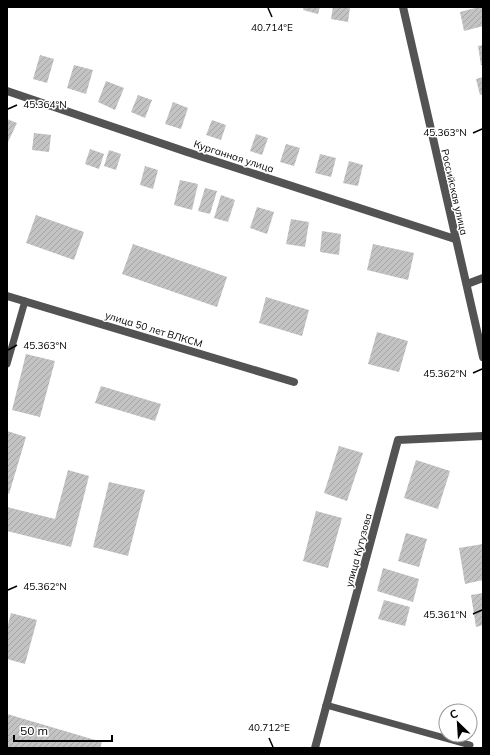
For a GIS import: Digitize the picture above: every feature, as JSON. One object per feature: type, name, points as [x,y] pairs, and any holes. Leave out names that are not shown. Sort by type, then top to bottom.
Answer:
[{"type":"street","name":"Российская улица","points":[[403,7],[483,357]]},
{"type":"street","name":"Курганная улица","points":[[7,91],[187,152],[455,239]]},
{"type":"street","points":[[467,284],[483,278]]},
{"type":"street","name":"улица 50 лет ВЛКСМ","points":[[7,296],[294,382]]},
{"type":"street","name":"улица Кутузова","points":[[314,748],[398,440],[483,436]]},
{"type":"lane","points":[[7,364],[25,301]]},
{"type":"lane","points":[[326,705],[470,745]]},
{"type":"building","points":[[304,7],[320,7],[318,14],[303,10]]},
{"type":"building","points":[[333,7],[350,7],[348,22],[331,19]]},
{"type":"building","points":[[483,7],[483,26],[464,31],[460,12]]},
{"type":"building","points":[[483,45],[483,65],[481,65],[478,46]]},
{"type":"building","points":[[40,55],[54,59],[47,83],[33,79]]},
{"type":"building","points":[[74,65],[93,70],[86,94],[67,88]]},
{"type":"building","points":[[483,77],[483,94],[480,95],[476,79]]},
{"type":"building","points":[[106,81],[124,88],[115,110],[98,102]]},
{"type":"building","points":[[138,95],[152,100],[145,118],[131,112]]},
{"type":"building","points":[[173,102],[188,108],[181,129],[165,124]]},
{"type":"building","points":[[7,119],[17,123],[8,142],[7,142]]},
{"type":"building","points":[[212,120],[226,125],[221,140],[206,135]]},
{"type":"building","points":[[34,133],[51,135],[49,152],[32,150]]},
{"type":"building","points":[[256,134],[268,138],[262,155],[250,151]]},
{"type":"building","points":[[286,144],[300,148],[294,166],[280,162]]},
{"type":"building","points":[[90,149],[104,154],[99,169],[85,164]]},
{"type":"building","points":[[109,150],[121,154],[116,170],[104,166]]},
{"type":"building","points":[[320,154],[336,158],[331,177],[315,173]]},
{"type":"building","points":[[349,161],[363,165],[358,186],[343,183]]},
{"type":"building","points":[[145,166],[158,170],[153,189],[140,185]]},
{"type":"building","points":[[180,180],[198,184],[192,210],[174,205]]},
{"type":"building","points":[[205,188],[217,191],[210,214],[198,211]]},
{"type":"building","points":[[221,195],[235,200],[228,222],[214,218]]},
{"type":"building","points":[[257,207],[274,212],[267,234],[250,228]]},
{"type":"building","points":[[36,215],[84,232],[74,260],[26,243]]},
{"type":"building","points":[[291,219],[309,222],[305,247],[286,244]]},
{"type":"building","points":[[322,231],[341,234],[339,255],[320,252]]},
{"type":"building","points":[[133,244],[227,277],[217,307],[122,274]]},
{"type":"building","points":[[373,244],[414,253],[408,280],[367,270]]},
{"type":"building","points":[[266,297],[309,310],[302,336],[259,323]]},
{"type":"building","points":[[377,332],[408,341],[399,372],[368,364]]},
{"type":"building","points":[[26,354],[55,361],[40,417],[12,410]]},
{"type":"building","points":[[101,386],[161,404],[155,421],[95,403]]},
{"type":"building","points":[[7,431],[26,437],[9,494],[7,493]]},
{"type":"building","points":[[339,446],[363,453],[347,501],[324,493]]},
{"type":"building","points":[[416,460],[450,471],[438,509],[404,498]]},
{"type":"building","points":[[68,470],[89,476],[71,547],[7,531],[7,507],[55,519]]},
{"type":"building","points":[[109,482],[145,490],[128,556],[93,547]]},
{"type":"building","points":[[316,511],[342,518],[328,568],[303,561]]},
{"type":"building","points":[[406,533],[427,539],[419,567],[398,561]]},
{"type":"building","points":[[483,544],[483,580],[465,584],[459,548]]},
{"type":"building","points":[[383,568],[419,579],[413,602],[377,591]]},
{"type":"building","points":[[483,593],[483,625],[476,627],[471,595]]},
{"type":"building","points":[[384,600],[410,607],[405,626],[378,619]]},
{"type":"building","points":[[11,613],[37,620],[25,664],[7,659],[7,628]]},
{"type":"building","points":[[7,714],[102,742],[100,748],[7,748]]}]
